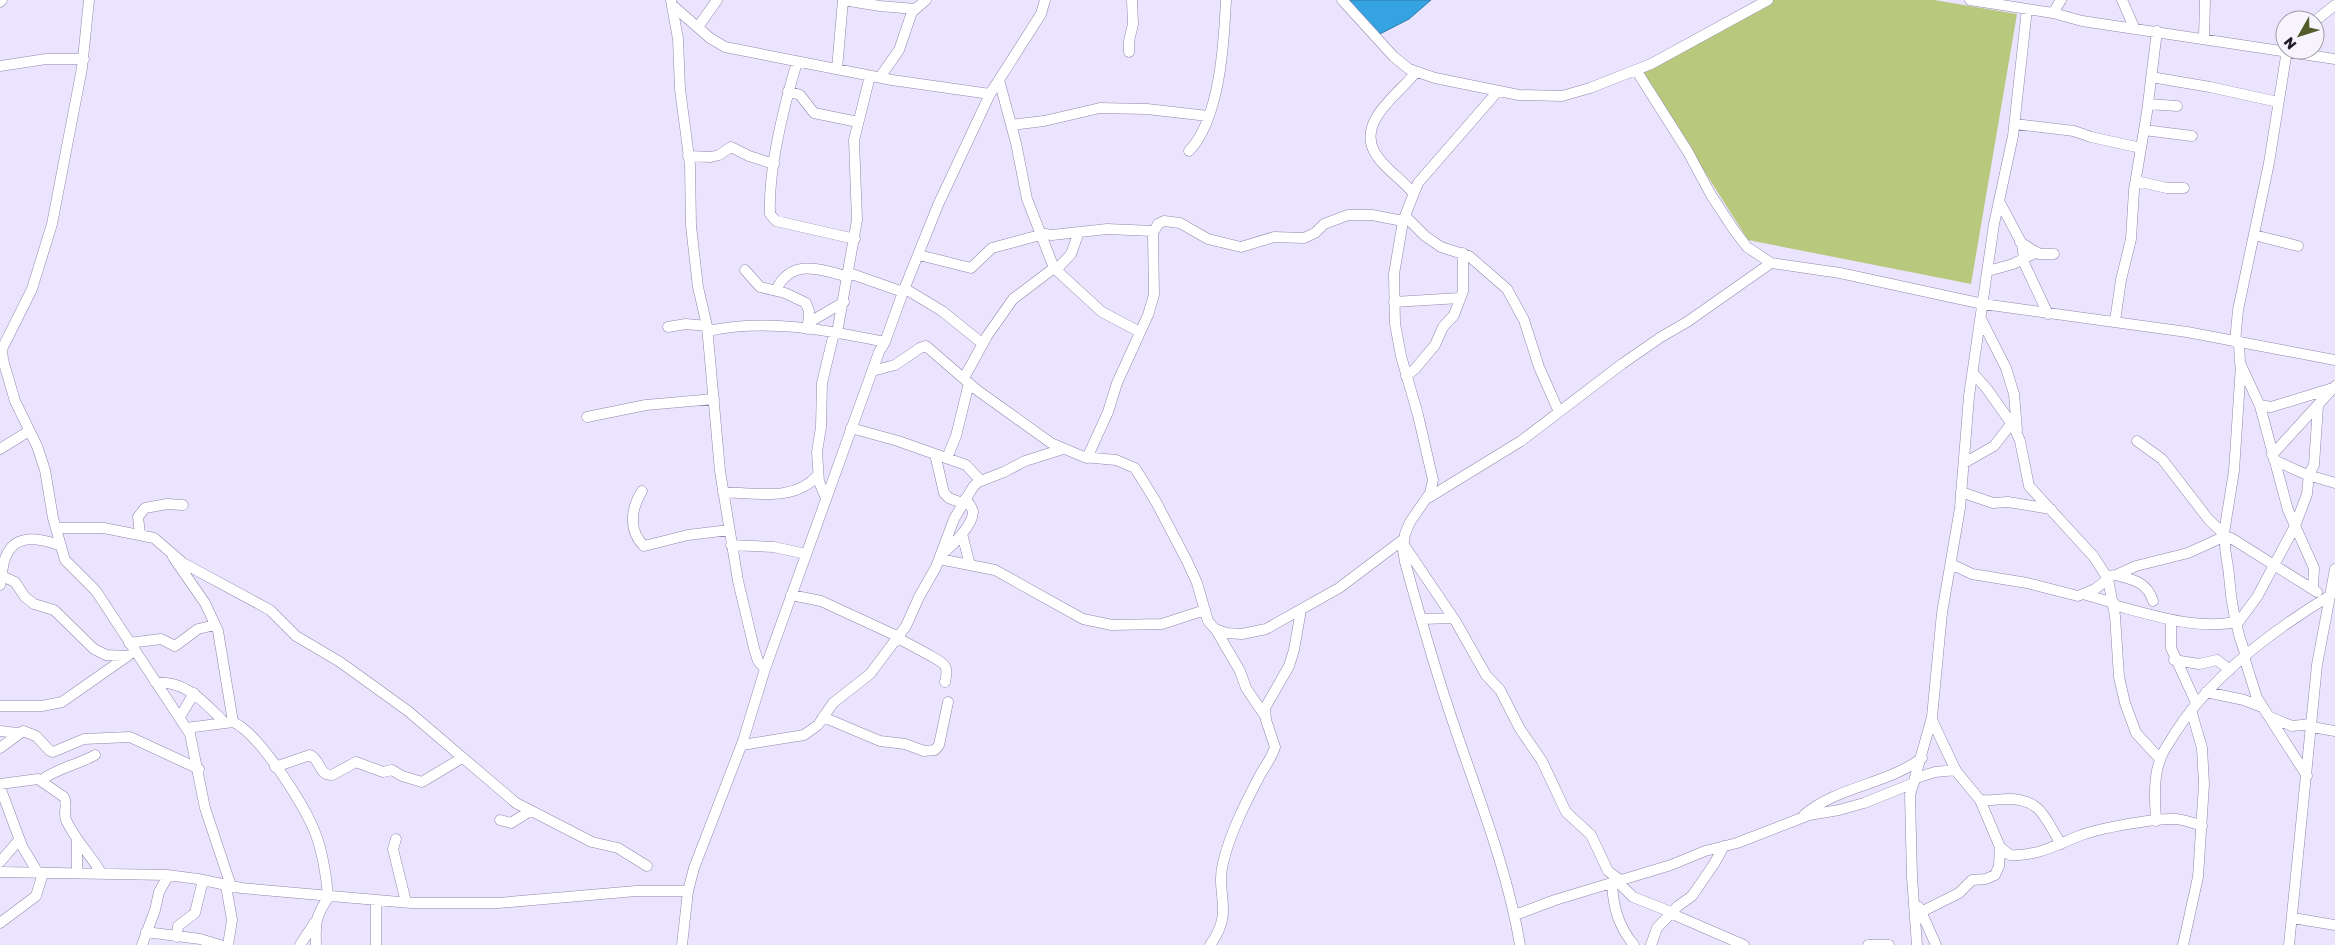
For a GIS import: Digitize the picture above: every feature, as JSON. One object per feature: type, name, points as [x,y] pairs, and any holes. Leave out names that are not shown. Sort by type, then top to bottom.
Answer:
[{"type":"street","points":[[89,0],[84,59],[52,224],[32,289],[1,348],[14,401],[45,470],[56,528],[65,560],[96,591],[130,650],[155,682],[190,734],[199,769],[205,808],[229,886],[232,920],[228,945]]},
{"type":"street","points":[[698,27],[717,0]]},
{"type":"street","points":[[837,70],[843,0],[915,9]]},
{"type":"street","points":[[826,498],[818,475],[817,452],[821,427],[822,383],[840,322],[855,239],[857,220],[854,140],[858,122],[875,76],[898,50],[915,9],[926,0]]},
{"type":"street","points":[[682,945],[688,891],[694,868],[742,745],[765,669],[791,595],[872,371],[886,342],[903,290],[938,205],[990,94],[1041,14],[1045,0]]},
{"type":"street","points":[[1129,52],[1128,41],[1133,24],[1132,0]]},
{"type":"street","points":[[1189,151],[1199,138],[1218,84],[1223,50],[1226,0]]},
{"type":"street","points":[[1342,0],[1394,56],[1409,69],[1435,78],[1519,95],[1562,96],[1590,88],[1636,70],[1689,45],[1768,0]]},
{"type":"street","points":[[1970,0],[2053,13],[2082,20],[2275,48]]},
{"type":"street","points":[[2053,13],[2061,0]]},
{"type":"street","points":[[2122,0],[2134,27]]},
{"type":"street","points":[[2204,39],[2205,0]]},
{"type":"street","points":[[671,2],[710,38],[725,47],[837,70],[990,94]]},
{"type":"street","points":[[671,2],[678,39],[680,89],[688,156],[691,226],[698,287],[707,329],[717,447],[723,492],[731,545],[754,648],[758,661],[765,669]]},
{"type":"street","points":[[2325,14],[2335,5]]},
{"type":"street","points":[[1918,945],[1914,901],[1910,795],[1932,720],[1942,613],[1962,492],[1980,319],[1999,202],[2015,124],[2028,9]]},
{"type":"street","points":[[2115,321],[2121,280],[2131,240],[2136,181],[2157,31]]},
{"type":"street","points":[[0,66],[46,59],[84,59]]},
{"type":"street","points":[[2285,60],[2269,163],[2238,310],[2237,342],[2241,365],[2234,471],[2225,558],[2229,573],[2229,593],[2251,685],[2263,708],[2307,776]]},
{"type":"street","points":[[797,62],[788,91],[774,164],[769,202],[770,214],[772,218],[855,239]]},
{"type":"street","points":[[1636,70],[1688,152],[1711,195],[1734,230],[1747,247],[1771,264],[1840,274],[1983,304],[2048,314],[2115,321],[2335,360]]},
{"type":"street","points":[[1413,193],[1381,161],[1374,151],[1371,140],[1373,122],[1377,114],[1416,72]]},
{"type":"street","points":[[2151,77],[2218,88],[2278,102]]},
{"type":"street","points":[[999,80],[1027,199],[1039,234],[1055,269],[1102,312],[1140,332]]},
{"type":"street","points":[[788,91],[800,95],[814,113],[858,122]]},
{"type":"street","points":[[1498,91],[1429,169],[1413,193],[1404,218],[1394,274],[1394,302],[1400,356],[1418,415],[1433,480],[1430,493],[1410,522],[1404,542],[1405,562],[1446,701],[1482,805],[1515,915],[1520,945]]},
{"type":"street","points":[[2148,104],[2177,106]]},
{"type":"street","points":[[1011,125],[1044,122],[1100,108],[1138,108],[1208,116]]},
{"type":"street","points":[[2015,124],[2074,131],[2091,137],[2141,148]]},
{"type":"street","points":[[2144,130],[2192,136]]},
{"type":"street","points":[[688,156],[711,157],[731,147],[774,164]]},
{"type":"street","points":[[2136,181],[2167,188],[2184,188]]},
{"type":"street","points":[[1999,202],[2020,242],[2024,260],[2048,314]]},
{"type":"street","points":[[1087,458],[1108,412],[1154,295],[1154,230],[1158,224],[1164,221],[1180,223],[1208,239],[1241,247],[1264,238],[1290,236],[1304,238],[1315,233],[1324,224],[1348,214],[1404,218],[1433,242],[1442,247],[1463,253],[1476,261],[1507,289],[1524,320],[1545,383],[1559,412]]},
{"type":"street","points":[[919,255],[971,268],[992,248],[1039,234],[1052,235],[1107,229],[1154,230]]},
{"type":"street","points":[[947,458],[956,436],[966,380],[983,344],[1013,299],[1055,269],[1071,254],[1079,232]]},
{"type":"street","points":[[2254,235],[2298,246]]},
{"type":"street","points":[[2020,242],[2037,252],[2054,254]]},
{"type":"street","points":[[1988,271],[2024,260],[2037,252]]},
{"type":"street","points":[[1406,376],[1415,369],[1435,345],[1443,327],[1454,315],[1463,291],[1463,253]]},
{"type":"street","points":[[1425,500],[1521,441],[1622,364],[1771,264]]},
{"type":"street","points":[[776,290],[785,275],[797,270],[812,269],[849,275],[903,290],[942,311],[983,344]]},
{"type":"street","points":[[745,270],[760,287],[776,290],[840,322]]},
{"type":"street","points":[[1394,302],[1460,298]]},
{"type":"street","points":[[808,326],[844,302]]},
{"type":"street","points":[[808,306],[808,326]]},
{"type":"street","points":[[1980,319],[2006,368],[2014,394],[2018,436],[2029,486],[2110,577],[2114,604],[2119,677],[2127,710],[2136,733],[2160,759]]},
{"type":"street","points":[[668,327],[686,324],[707,329],[754,324],[808,326],[886,342]]},
{"type":"street","points":[[872,371],[895,365],[926,346],[977,390],[1039,435],[1063,449],[1087,458],[1116,460],[1135,468],[1156,502],[1197,583],[1208,621],[1216,630],[1240,671],[1246,688],[1265,716],[1275,747],[1239,816],[1226,852],[1222,867],[1224,909],[1219,929],[1210,945]]},
{"type":"street","points":[[2241,365],[2260,405],[2273,457],[2294,526],[2314,568],[2313,589]]},
{"type":"street","points":[[1973,373],[1987,389],[2018,436]]},
{"type":"street","points":[[2260,405],[2271,407],[2334,387]]},
{"type":"street","points":[[2273,457],[2334,387]]},
{"type":"street","points":[[587,417],[646,405],[714,399]]},
{"type":"street","points":[[1951,564],[1972,574],[2027,583],[2067,594],[2083,594],[2171,620],[2221,624],[2236,623],[2257,596],[2272,564],[2294,526],[2307,494],[2309,476],[2314,465],[2316,451],[2318,406]]},
{"type":"street","points":[[1964,463],[1994,446],[2011,424]]},
{"type":"street","points":[[851,428],[898,441],[966,465],[981,481]]},
{"type":"street","points":[[0,449],[29,431]]},
{"type":"street","points":[[2137,441],[2162,459],[2209,520],[2226,536],[2331,598]]},
{"type":"street","points":[[742,745],[812,732],[833,703],[870,674],[906,626],[940,557],[964,501],[981,481],[1025,461],[1063,449]]},
{"type":"street","points":[[935,454],[944,493],[949,498],[964,501],[973,512],[972,518],[962,534],[940,557]]},
{"type":"street","points":[[2273,457],[2309,476],[2335,483]]},
{"type":"street","points":[[723,492],[779,495],[809,485],[818,475]]},
{"type":"street","points":[[642,490],[632,511],[634,528],[639,541],[644,546],[688,535],[729,530]]},
{"type":"street","points":[[1962,492],[1992,503],[2008,502],[2051,509]]},
{"type":"street","points":[[140,534],[138,517],[145,508],[167,504],[183,505]]},
{"type":"street","points":[[56,528],[104,528],[154,538],[183,563],[270,610],[296,636],[340,662],[408,710],[501,792],[530,811],[592,842],[618,848],[647,866]]},
{"type":"street","points":[[962,534],[970,565]]},
{"type":"street","points":[[2083,594],[2110,577],[2136,566],[2188,553],[2226,536]]},
{"type":"street","points":[[60,545],[32,538],[23,539],[12,548],[4,562],[1,580],[14,582],[25,597],[34,604],[54,610],[94,649],[106,655],[130,650],[161,639],[174,646],[198,629],[216,625]]},
{"type":"street","points":[[1216,630],[1242,634],[1266,629],[1338,588],[1404,542]]},
{"type":"street","points":[[1404,542],[1453,618],[1486,675],[1500,690],[1520,729],[1542,761],[1566,812],[1591,835],[1608,871],[1616,881],[1633,897],[1744,945]]},
{"type":"street","points":[[731,545],[774,547],[806,554]]},
{"type":"street","points":[[0,547],[12,548]]},
{"type":"street","points":[[170,552],[205,604],[216,625],[224,664],[228,722]]},
{"type":"street","points":[[940,557],[1003,574],[1083,619],[1112,625],[1162,624],[1205,610]]},
{"type":"street","points":[[2289,945],[2317,665],[2335,569]]},
{"type":"street","points":[[2110,577],[2142,584],[2147,588],[2153,601]]},
{"type":"street","points":[[791,595],[821,601],[898,637],[922,653],[942,662],[947,669],[945,682]]},
{"type":"street","points":[[2156,821],[2157,774],[2160,759],[2193,707],[2206,692],[2245,656],[2291,621],[2331,598]]},
{"type":"street","points":[[1265,716],[1267,704],[1289,666],[1294,650],[1301,610]]},
{"type":"street","points":[[1422,619],[1453,618]]},
{"type":"street","points":[[2171,620],[2171,648],[2193,707],[2202,748],[2204,784],[2198,877],[2183,945]]},
{"type":"street","points":[[0,706],[42,706],[62,702],[130,650]]},
{"type":"street","points":[[2174,660],[2199,664],[2218,660],[2230,670]]},
{"type":"street","points":[[155,682],[170,682],[183,686],[228,722],[249,732],[275,766],[304,810],[321,849],[328,895],[320,907],[316,922],[316,945]]},
{"type":"street","points":[[2206,692],[2244,700],[2263,708]]},
{"type":"street","points":[[180,717],[194,693]]},
{"type":"street","points":[[823,717],[880,741],[905,744],[929,751],[935,750],[939,746],[948,702]]},
{"type":"street","points":[[2270,717],[2292,726],[2312,725],[2335,731]]},
{"type":"street","points":[[1932,720],[1956,770],[1980,800],[2000,846],[2005,853],[2017,856],[2046,850],[2101,829],[2156,821],[2177,819],[2202,826]]},
{"type":"street","points":[[186,728],[228,722]]},
{"type":"street","points":[[0,731],[17,734],[29,732],[36,736],[50,751],[54,752],[84,739],[130,738],[199,769]]},
{"type":"street","points":[[0,748],[17,734]]},
{"type":"street","points":[[42,780],[54,772],[79,764],[95,755]]},
{"type":"street","points":[[275,766],[310,755],[316,759],[322,772],[328,775],[332,775],[356,762],[383,772],[392,770],[402,776],[422,782],[462,758]]},
{"type":"street","points":[[1801,819],[1817,805],[1900,772],[1922,758]]},
{"type":"street","points":[[1515,915],[1801,819],[1864,803],[1935,772],[1956,770]]},
{"type":"street","points":[[0,923],[36,896],[40,872],[19,840],[0,786],[35,778],[42,780],[66,799],[65,818],[101,873]]},
{"type":"street","points":[[1980,800],[2009,798],[2035,804],[2041,810],[2061,844]]},
{"type":"street","points":[[500,820],[511,822],[530,811]]},
{"type":"street","points":[[77,839],[77,873]]},
{"type":"street","points":[[396,839],[393,848],[406,902]]},
{"type":"street","points":[[0,862],[19,840]]},
{"type":"street","points":[[1651,945],[1657,928],[1670,913],[1692,896],[1724,846]]},
{"type":"street","points":[[1921,912],[1959,893],[1972,880],[1986,879],[1995,875],[1999,866],[2000,846]]},
{"type":"street","points":[[0,872],[168,876],[204,880],[229,886],[406,902],[498,903],[636,891],[688,891]]},
{"type":"street","points":[[142,945],[155,910],[159,892],[168,876]]},
{"type":"street","points":[[177,937],[178,926],[195,913],[204,880]]},
{"type":"street","points":[[1616,881],[1614,905],[1620,924],[1634,945]]},
{"type":"street","points":[[376,900],[376,945]]},
{"type":"street","points":[[1914,901],[1921,912],[1934,944]]},
{"type":"street","points":[[2293,918],[2335,925]]},
{"type":"street","points":[[300,945],[316,922]]},
{"type":"street","points":[[146,932],[200,939],[220,945]]},
{"type":"street","points":[[1868,945],[1889,945]]},
{"type":"green space","points":[[1764,0],[1934,0],[2017,14],[1971,284],[1748,240],[1639,68]]},
{"type":"water","points":[[1347,0],[1431,0],[1409,19],[1376,36]]}]
